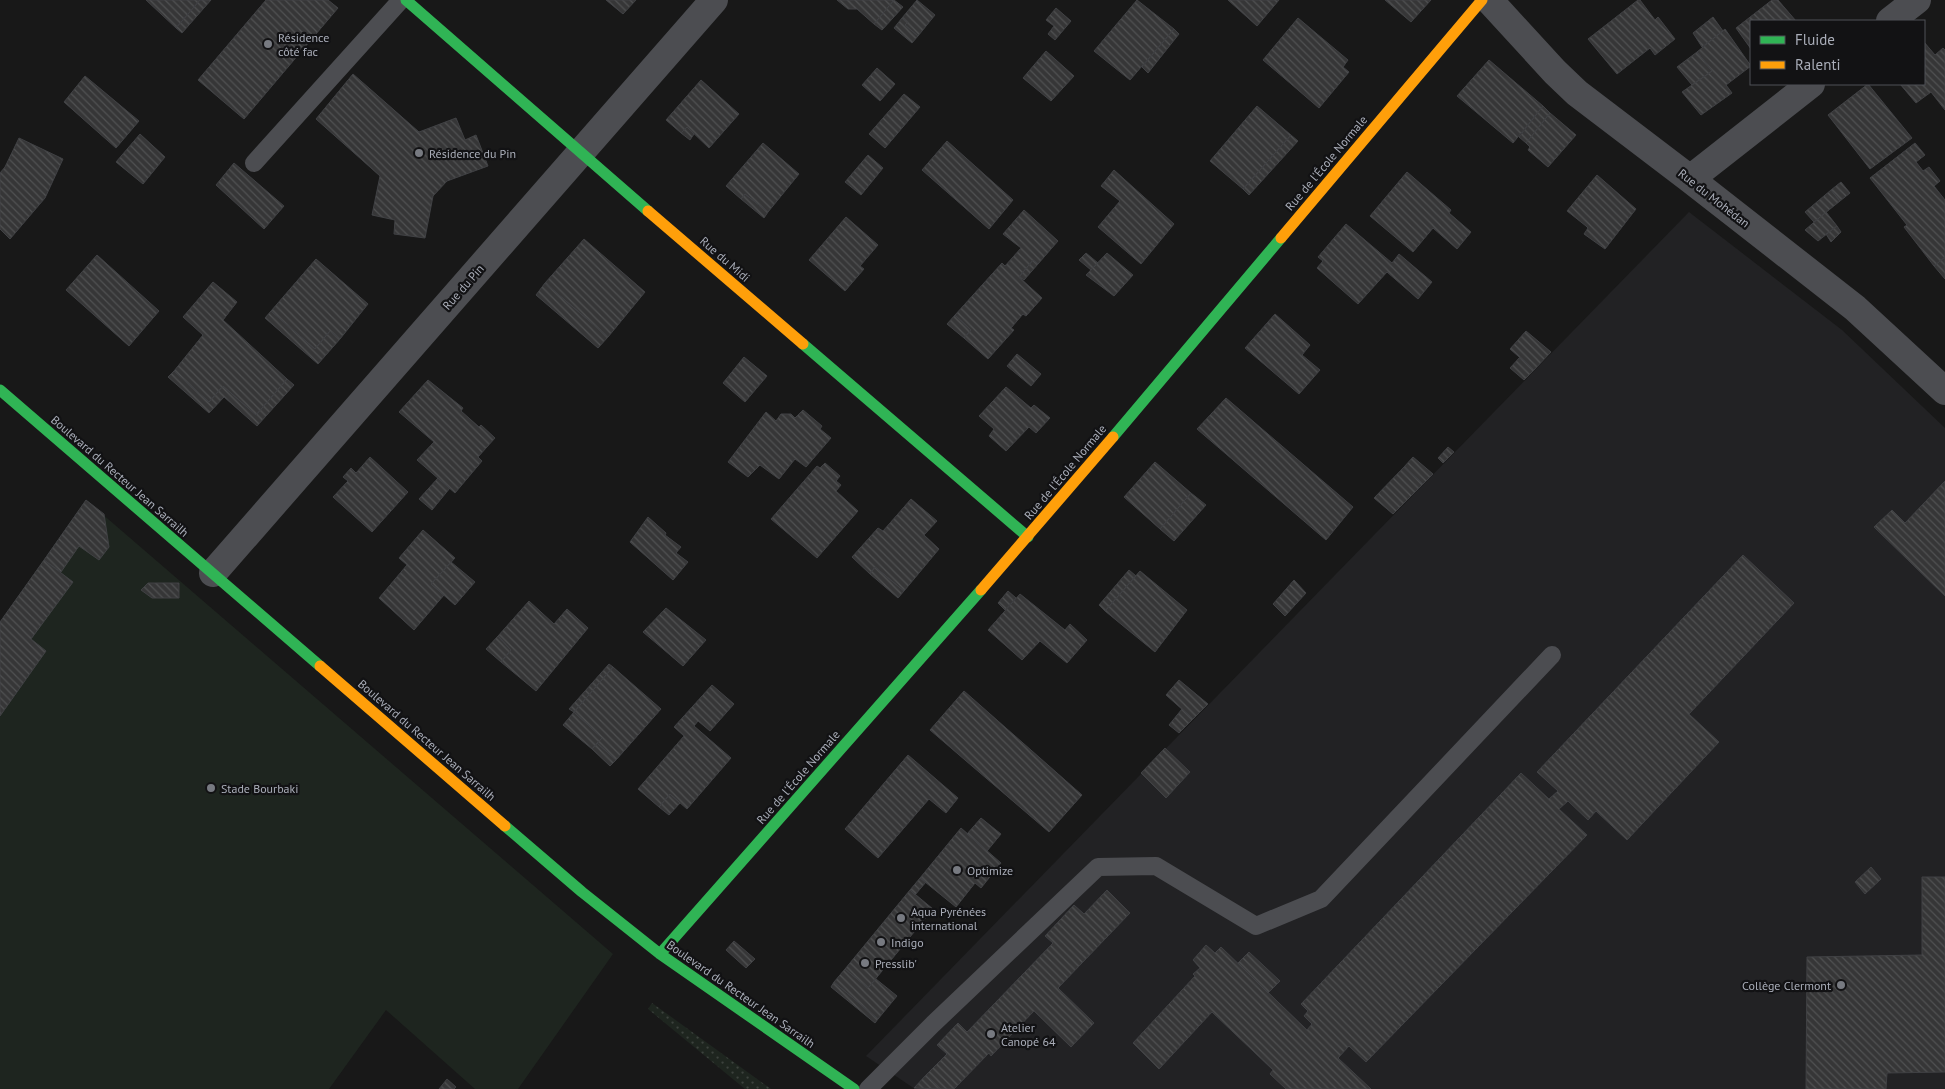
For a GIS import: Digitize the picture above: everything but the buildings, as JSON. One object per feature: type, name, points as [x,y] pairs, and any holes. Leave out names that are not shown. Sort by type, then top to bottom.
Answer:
[{"type":"street","name":"Rue du Midi","points":[[406,0],[580,153],[1028,537]]},
{"type":"street","name":"Rue du Pin","points":[[213,573],[714,0]]},
{"type":"street","name":"Rue de l'École Normale","points":[[660,954],[1028,537],[1482,0]]},
{"type":"street","name":"Rue du Mohédan","points":[[1489,0],[1555,72],[1577,93],[1855,308],[1945,391]]},
{"type":"street","points":[[1891,20],[1917,0]]},
{"type":"street","points":[[1690,179],[1810,85]]},
{"type":"street","name":"Boulevard du Recteur Jean Sarrailh","points":[[0,390],[575,885],[660,954],[854,1089]]},
{"type":"lane","points":[[254,163],[401,0]]},
{"type":"lane","points":[[868,1089],[1098,866],[1156,866],[1256,926],[1321,899],[1552,655]]},
{"type":"shaded area","points":[[1689,212],[1842,330],[1945,428],[1945,1089],[915,1089],[866,1056]]},
{"type":"shaded area","name":"Stade Bourbaki","points":[[86,500],[613,954],[518,1089],[475,1089],[386,1010],[329,1089],[0,1089],[0,622]]},
{"type":"shaded area","points":[[652,1003],[771,1089],[745,1089],[648,1009]]},
{"type":"traffic: fast","points":[[406,0],[648,211]]},
{"type":"traffic: fast","points":[[1113,437],[1281,238]]},
{"type":"traffic: fast","points":[[803,344],[1028,537]]},
{"type":"traffic: fast","points":[[0,390],[320,666]]},
{"type":"traffic: fast","points":[[660,954],[981,590]]},
{"type":"traffic: fast","points":[[505,826],[582,892],[660,954],[854,1089]]},
{"type":"traffic: slow","points":[[1281,238],[1482,0]]},
{"type":"traffic: slow","points":[[648,211],[803,344]]},
{"type":"traffic: slow","points":[[981,590],[1113,437]]},
{"type":"traffic: slow","points":[[320,666],[505,826]]},
{"type":"place","name":"Résidence côté fac","points":[[268,44]]},
{"type":"place","name":"Résidence du Pin","points":[[419,153]]},
{"type":"place","name":"Stade Bourbaki","points":[[211,788]]},
{"type":"place","name":"Optimize","points":[[957,870]]},
{"type":"place","name":"Aqua Pyrénées international","points":[[901,918]]},
{"type":"place","name":"Indigo","points":[[881,942]]},
{"type":"place","name":"Presslib'","points":[[865,963]]},
{"type":"place","name":"Collège Clermont","points":[[1841,985]]},
{"type":"place","name":"Atelier Canopé 64","points":[[991,1034]]}]
